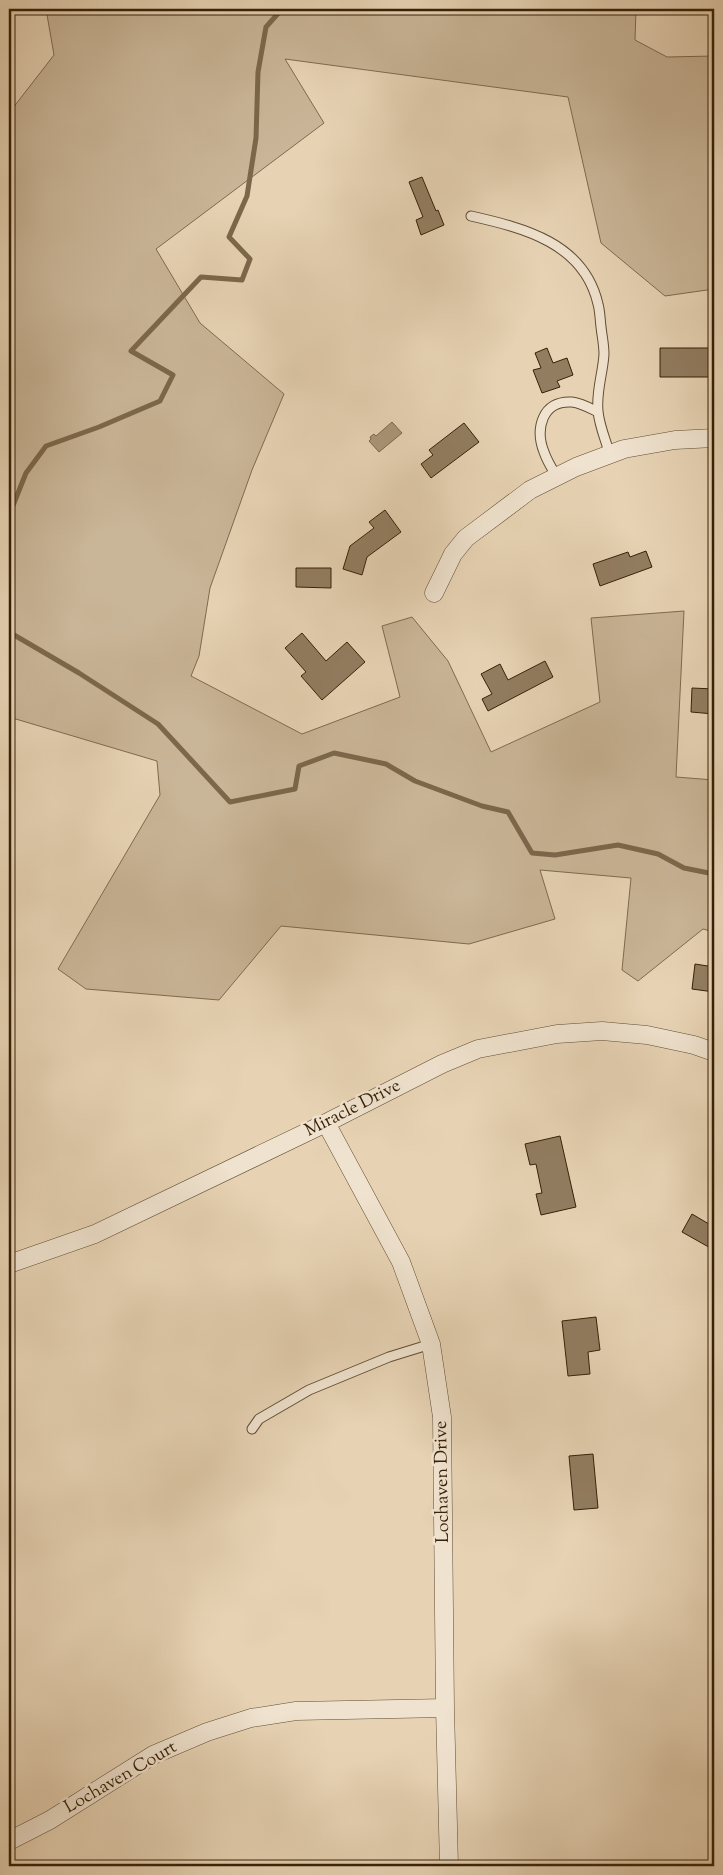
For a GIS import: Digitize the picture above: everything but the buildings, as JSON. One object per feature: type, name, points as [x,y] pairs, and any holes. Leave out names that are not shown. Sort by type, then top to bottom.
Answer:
[{"type":"street","points":[[434,593],[453,554],[466,538],[530,490],[576,467],[624,450],[675,440],[714,438]]},
{"type":"street","name":"Miracle Drive","points":[[9,1264],[95,1234],[326,1123],[442,1064],[478,1049],[557,1034],[602,1031],[647,1035],[694,1045],[714,1052]]},
{"type":"street","name":"Lochaven Drive","points":[[326,1123],[401,1262],[431,1344],[442,1418],[445,1708],[449,1866]]},
{"type":"street","name":"Lochaven Court","points":[[9,1841],[50,1820],[153,1755],[216,1729],[251,1718],[296,1711],[445,1708]]},
{"type":"lane","points":[[471,216],[535,233],[554,244],[576,262],[590,282],[598,304],[604,354],[598,393],[598,412],[610,455]]},
{"type":"lane","points":[[557,477],[544,452],[540,434],[541,421],[546,412],[552,406],[572,402],[598,412]]},
{"type":"lane","points":[[252,1430],[259,1419],[309,1390],[389,1357],[431,1344]]},
{"type":"shaded area","points":[[46,9],[636,9],[635,40],[667,57],[714,56],[714,289],[665,296],[601,243],[568,97],[285,59],[324,123],[156,249],[200,323],[284,394],[252,470],[210,588],[199,656],[191,676],[302,734],[400,697],[382,626],[412,617],[448,661],[491,752],[600,702],[591,618],[684,611],[676,777],[714,780],[714,932],[703,929],[638,981],[622,970],[631,878],[540,870],[555,919],[469,944],[281,926],[219,1000],[86,989],[58,969],[160,795],[157,761],[9,717],[9,113],[54,55]]},
{"type":"shaded area","points":[[392,422],[402,433],[379,452],[369,441],[370,437],[374,434],[376,436]]},
{"type":"waterway","points":[[9,504],[12,508],[26,473],[46,446],[99,427],[160,401],[173,375],[131,351],[201,277],[242,280],[250,259],[229,237],[247,196],[256,138],[258,72],[266,27],[282,9]]},
{"type":"waterway","points":[[346,9],[352,11],[354,9]]},
{"type":"waterway","points":[[9,632],[79,673],[158,724],[230,802],[295,789],[299,766],[334,753],[386,764],[415,781],[482,806],[508,812],[532,853],[555,855],[618,845],[658,854],[684,868],[714,874]]}]
